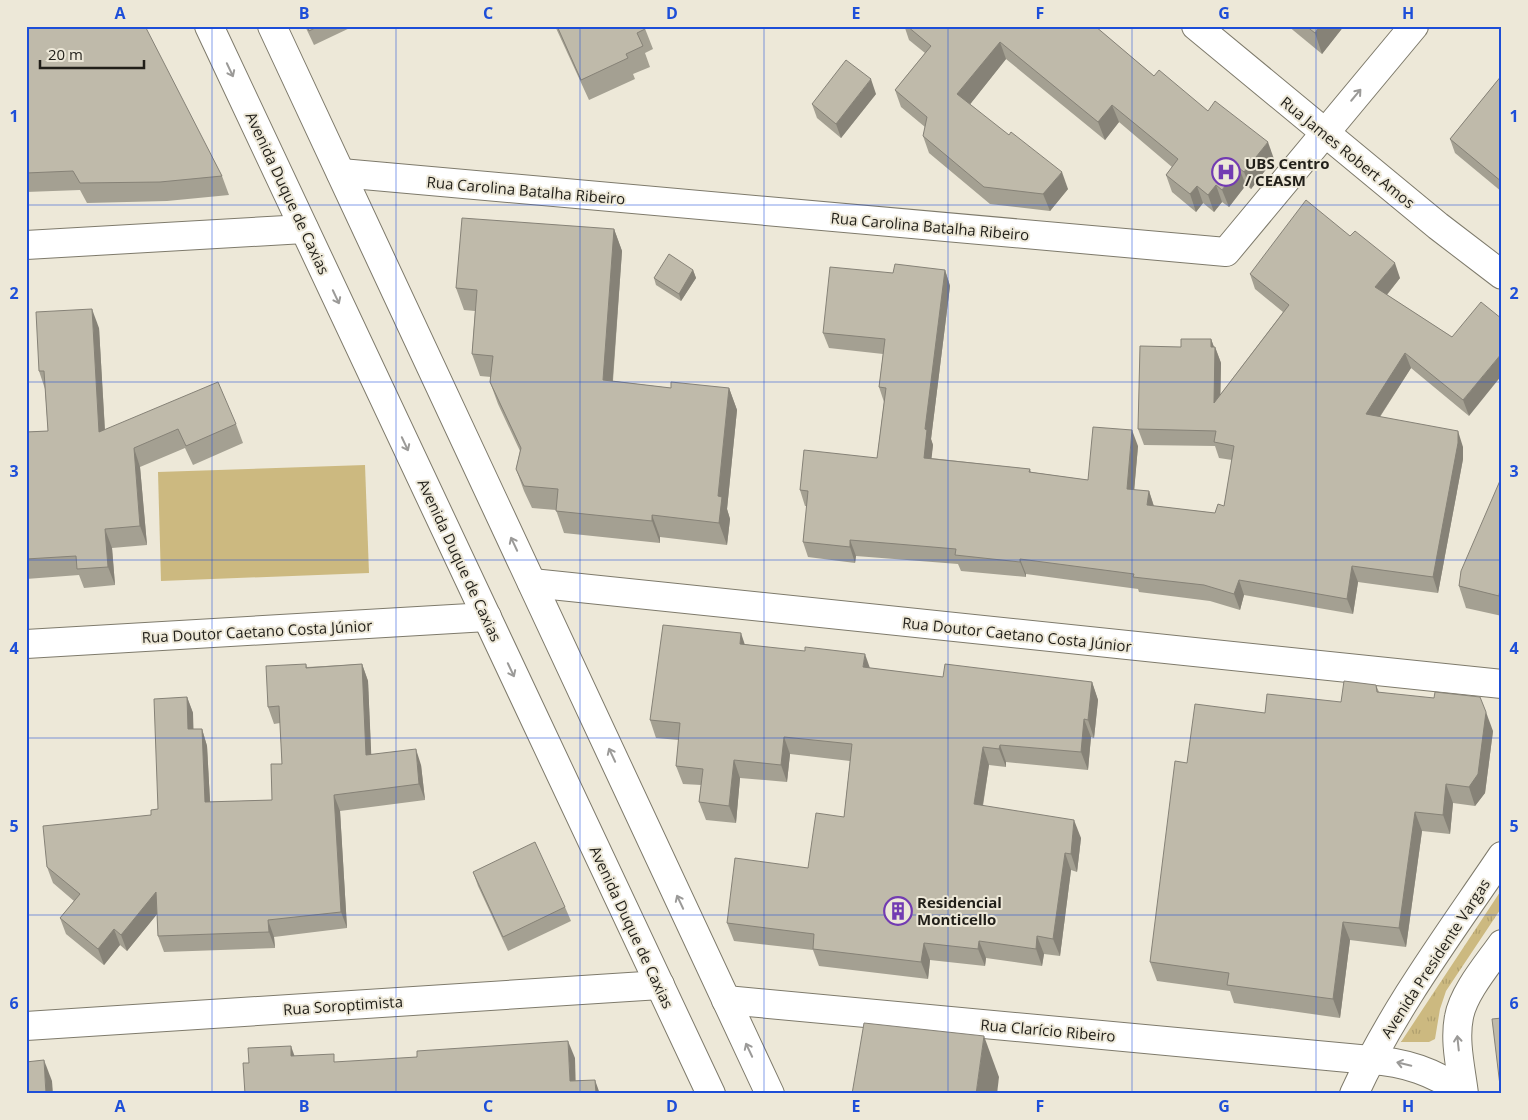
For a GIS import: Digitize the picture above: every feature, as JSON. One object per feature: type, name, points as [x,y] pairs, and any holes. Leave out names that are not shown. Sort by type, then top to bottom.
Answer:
[{"type":"street","name":"Avenida Duque de Caxias","points":[[209,26],[711,1094]]},
{"type":"street","points":[[272,26],[770,1094]]},
{"type":"street","name":"Rua James Robert Amos","points":[[1196,26],[1325,133],[1502,275]]},
{"type":"street","name":"Rua Carolina Batalha Ribeiro","points":[[341,173],[1226,252],[1414,26]]},
{"type":"street","points":[[26,244],[304,229]]},
{"type":"street","name":"Rua Doutor Caetano Costa Júnior","points":[[532,583],[1502,684]]},
{"type":"street","name":"Rua Doutor Caetano Costa Júnior","points":[[26,644],[487,617]]},
{"type":"street","name":"Avenida Presidente Vargas","points":[[1354,1094],[1370,1060],[1401,1009],[1502,856]]},
{"type":"street","points":[[1464,1093],[1457,1036],[1459,1015],[1467,997],[1502,944]]},
{"type":"street","name":"Rua Soroptimista","points":[[26,1026],[660,985]]},
{"type":"street","name":"Rua Clarício Ribeiro","points":[[726,1000],[1394,1061],[1417,1067],[1441,1077],[1464,1093]]},
{"type":"green space","points":[[365,465],[369,573],[161,581],[158,472]]},
{"type":"green space","points":[[1502,889],[1502,907],[1446,991],[1440,1009],[1435,1039],[1429,1042],[1401,1042]]},
{"type":"building","points":[[26,26],[145,26],[222,176],[160,182],[80,183],[73,171],[26,173]]},
{"type":"building","points":[[307,26],[319,26],[309,31]]},
{"type":"building","points":[[557,26],[644,26],[645,29],[637,33],[643,46],[626,54],[628,58],[581,80]]},
{"type":"building","points":[[907,26],[1095,26],[1154,76],[1159,70],[1208,111],[1215,101],[1268,142],[1244,172],[1239,168],[1222,190],[1216,185],[1208,195],[1197,186],[1190,194],[1166,175],[1178,159],[1112,105],[1098,122],[1000,42],[957,94],[1009,135],[1011,132],[1062,172],[1043,194],[984,187],[923,136],[927,117],[895,90],[931,46]]},
{"type":"building","points":[[1306,26],[1320,26],[1315,33]]},
{"type":"building","points":[[846,60],[871,79],[836,124],[812,104]]},
{"type":"building","points":[[1502,75],[1502,182],[1450,139]]},
{"type":"building","points":[[1306,200],[1350,236],[1355,231],[1395,263],[1375,287],[1452,337],[1481,302],[1502,319],[1502,353],[1463,400],[1405,353],[1366,414],[1458,431],[1458,443],[1433,577],[1352,566],[1347,599],[1239,580],[1234,594],[1204,585],[1133,577],[1134,574],[1020,559],[1020,562],[955,555],[956,549],[850,540],[850,547],[803,542],[808,491],[800,490],[804,450],[877,458],[886,388],[879,387],[885,339],[823,333],[830,267],[893,273],[895,264],[945,270],[925,429],[927,430],[924,458],[1030,469],[1029,472],[1088,480],[1093,427],[1132,430],[1127,489],[1149,491],[1147,505],[1215,513],[1218,504],[1224,506],[1234,446],[1214,442],[1216,431],[1138,429],[1140,346],[1181,347],[1181,339],[1211,339],[1211,347],[1215,347],[1214,403],[1289,305],[1250,274]]},
{"type":"building","points":[[462,218],[614,229],[603,380],[671,388],[671,382],[729,388],[718,496],[722,497],[719,523],[652,515],[652,521],[556,511],[558,489],[524,486],[516,469],[521,448],[490,382],[493,356],[472,354],[477,290],[456,288]]},
{"type":"building","points":[[669,254],[693,270],[679,294],[654,278]]},
{"type":"building","points":[[92,309],[99,432],[218,382],[236,424],[186,446],[178,429],[134,448],[140,526],[105,529],[108,567],[77,569],[76,556],[26,559],[26,432],[48,431],[44,371],[39,371],[36,312]]},
{"type":"building","points":[[1502,476],[1502,575],[1499,596],[1459,586],[1461,571]]},
{"type":"building","points":[[663,625],[741,633],[740,644],[805,651],[805,647],[865,654],[863,667],[943,677],[945,664],[1092,682],[1088,720],[1084,719],[1081,752],[1000,745],[999,749],[983,747],[974,804],[1074,820],[1071,854],[1065,853],[1053,939],[1037,936],[1036,949],[979,941],[978,949],[924,943],[921,962],[813,949],[814,934],[727,923],[735,858],[808,868],[816,813],[844,817],[852,744],[784,737],[781,765],[734,760],[729,806],[699,802],[703,769],[676,766],[680,723],[650,720]]},
{"type":"building","points":[[306,664],[306,668],[362,664],[366,755],[416,749],[419,784],[334,795],[341,912],[268,920],[269,932],[158,936],[156,892],[121,935],[114,929],[98,949],[60,918],[80,894],[47,867],[43,826],[151,815],[151,810],[158,809],[154,699],[187,697],[188,729],[202,729],[205,802],[272,800],[271,764],[282,764],[279,706],[268,707],[266,666]]},
{"type":"building","points":[[1344,681],[1376,685],[1377,692],[1434,698],[1435,692],[1480,697],[1486,712],[1478,774],[1469,787],[1446,784],[1443,815],[1415,812],[1399,928],[1343,922],[1333,999],[1227,985],[1229,973],[1150,962],[1175,761],[1187,763],[1195,704],[1265,713],[1267,694],[1341,702]]},
{"type":"building","points":[[535,842],[565,907],[503,937],[473,872]]},
{"type":"building","points":[[1502,1018],[1502,1094],[1501,1094],[1492,1019]]},
{"type":"building","points":[[864,1023],[984,1036],[976,1094],[852,1094]]},
{"type":"building","points":[[568,1041],[570,1081],[595,1080],[596,1094],[245,1094],[243,1063],[249,1063],[248,1048],[291,1046],[291,1056],[334,1054],[334,1062],[417,1057],[417,1051]]},
{"type":"building","points":[[44,1060],[46,1094],[26,1094],[26,1062]]},
{"type":"place","name":"UBS Centro / CEASM","points":[[1226,172]]},
{"type":"place","name":"Residencial Monticello","points":[[898,911]]}]
